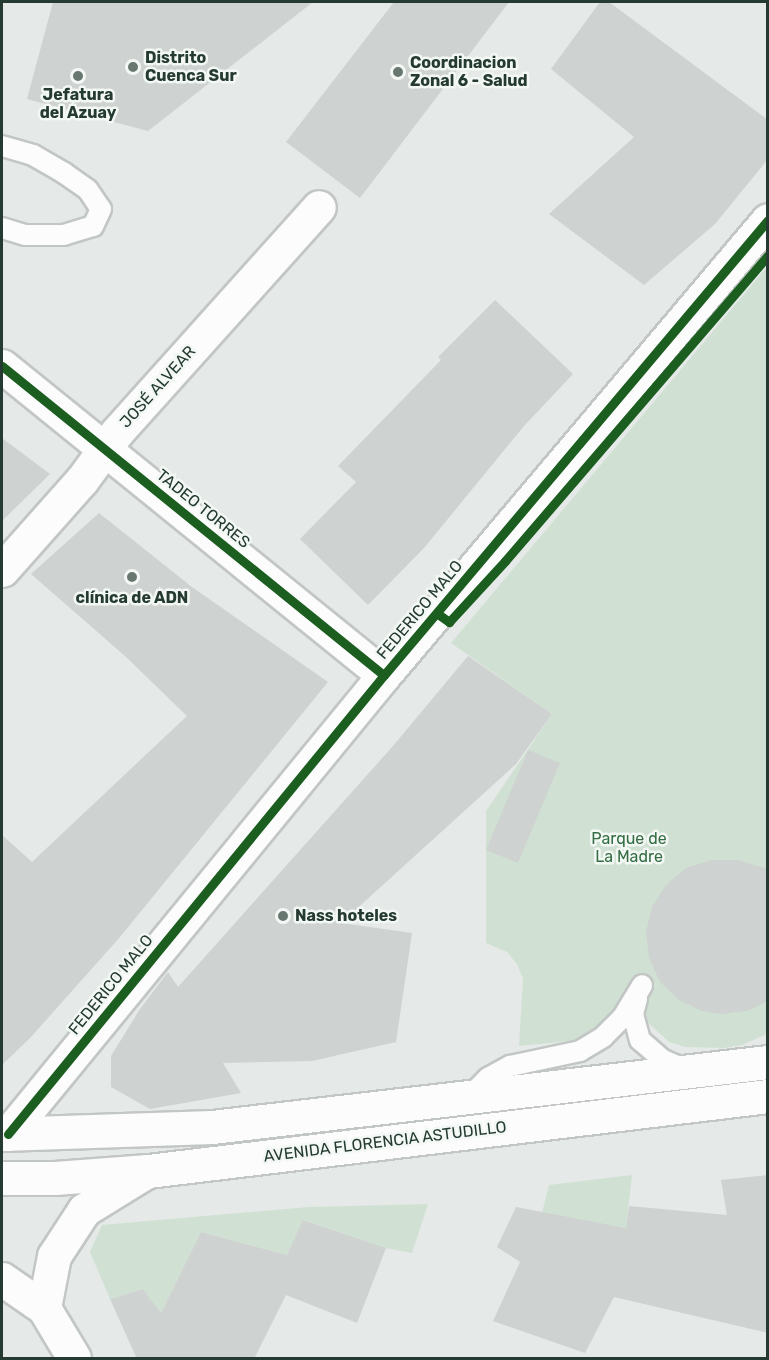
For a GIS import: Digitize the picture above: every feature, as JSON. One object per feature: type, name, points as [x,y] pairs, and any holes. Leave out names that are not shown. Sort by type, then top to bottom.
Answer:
[{"type":"street","name":"JOSÉ ALVEAR","points":[[2,570],[82,480],[117,432],[319,207]]},
{"type":"street","name":"FEDERICO MALO","points":[[5,1134],[384,675],[768,220]]},
{"type":"street","name":"TADEO TORRES","points":[[2,366],[384,675]]},
{"type":"street","name":"AVENIDA FLORENCIA ASTUDILLO","points":[[5,1134],[212,1127],[768,1062]]},
{"type":"street","name":"AVENIDA FLORENCIA ASTUDILLO","points":[[2,1178],[55,1178],[148,1171],[768,1096]]},
{"type":"street","points":[[44,1308],[54,1256],[84,1210],[148,1171]]},
{"type":"street","points":[[2,1279],[44,1308],[74,1359]]},
{"type":"lane","points":[[2,146],[33,155],[64,173],[88,190],[101,209],[93,226],[64,235],[25,235],[2,228]]},
{"type":"lane","points":[[473,1098],[478,1088],[488,1078],[510,1066],[580,1051],[603,1037],[622,1017],[642,985],[633,1014],[640,1040],[663,1059],[690,1071]]},
{"type":"green space","name":"Parque de La Madre","points":[[767,267],[767,1034],[742,1045],[724,1048],[685,1047],[669,1042],[644,1019],[649,999],[631,988],[612,1023],[592,1039],[519,1046],[523,979],[517,964],[507,952],[486,943],[486,811],[552,714],[451,643]]},
{"type":"green space","points":[[632,1175],[626,1228],[542,1213],[549,1185]]},
{"type":"green space","points":[[428,1204],[412,1253],[386,1248],[304,1220],[287,1255],[201,1232],[161,1313],[143,1289],[110,1299],[90,1252],[102,1225],[309,1207]]},
{"type":"building","name":"Distrito Cuenca Sur","points":[[53,2],[313,2],[148,131],[27,99]]},
{"type":"building","name":"Coordinacion Zonal 6 - Salud","points":[[394,2],[509,2],[360,198],[286,142]]},
{"type":"building","points":[[600,2],[609,2],[768,120],[768,159],[715,224],[644,285],[549,214],[634,137],[551,69]]},
{"type":"building","points":[[495,300],[573,374],[524,426],[424,548],[368,605],[300,539],[356,482],[338,466],[441,360],[438,357]]},
{"type":"building","points":[[2,438],[50,474],[2,521]]},
{"type":"building","points":[[99,513],[192,587],[328,682],[120,937],[31,1037],[2,1065],[2,835],[32,862],[187,716],[125,656],[31,574]]},
{"type":"building","points":[[468,656],[552,714],[516,764],[341,923],[412,933],[396,1042],[312,1061],[223,1063],[241,1093],[150,1109],[111,1087],[111,1056],[140,1009],[168,972],[178,987],[393,746]]},
{"type":"building","points":[[528,750],[560,763],[518,863],[486,850]]},
{"type":"building","points":[[711,860],[737,860],[768,869],[768,1001],[747,1011],[722,1014],[702,1011],[679,1000],[660,982],[649,958],[646,932],[652,907],[666,885],[686,868]]},
{"type":"building","points":[[768,1175],[768,1333],[614,1297],[585,1353],[493,1321],[520,1262],[497,1247],[516,1207],[626,1228],[629,1206],[727,1215],[721,1180]]},
{"type":"building","points":[[303,1220],[386,1248],[357,1323],[286,1295],[254,1359],[137,1359],[110,1299],[143,1289],[161,1313],[201,1232],[287,1255]]},
{"type":"cycle path","points":[[8,1134],[384,675],[768,220]]},
{"type":"cycle path","points":[[438,614],[449,622],[505,561],[768,255]]},
{"type":"cycle path","points":[[2,366],[384,675]]},
{"type":"place","name":"Distrito Cuenca Sur","points":[[133,67]]},
{"type":"place","name":"Coordinacion Zonal 6 - Salud","points":[[398,72]]},
{"type":"place","name":"Jefatura del Azuay","points":[[78,76]]},
{"type":"place","name":"clínica de ADN","points":[[132,577]]},
{"type":"place","name":"Nass hoteles","points":[[283,916]]}]
